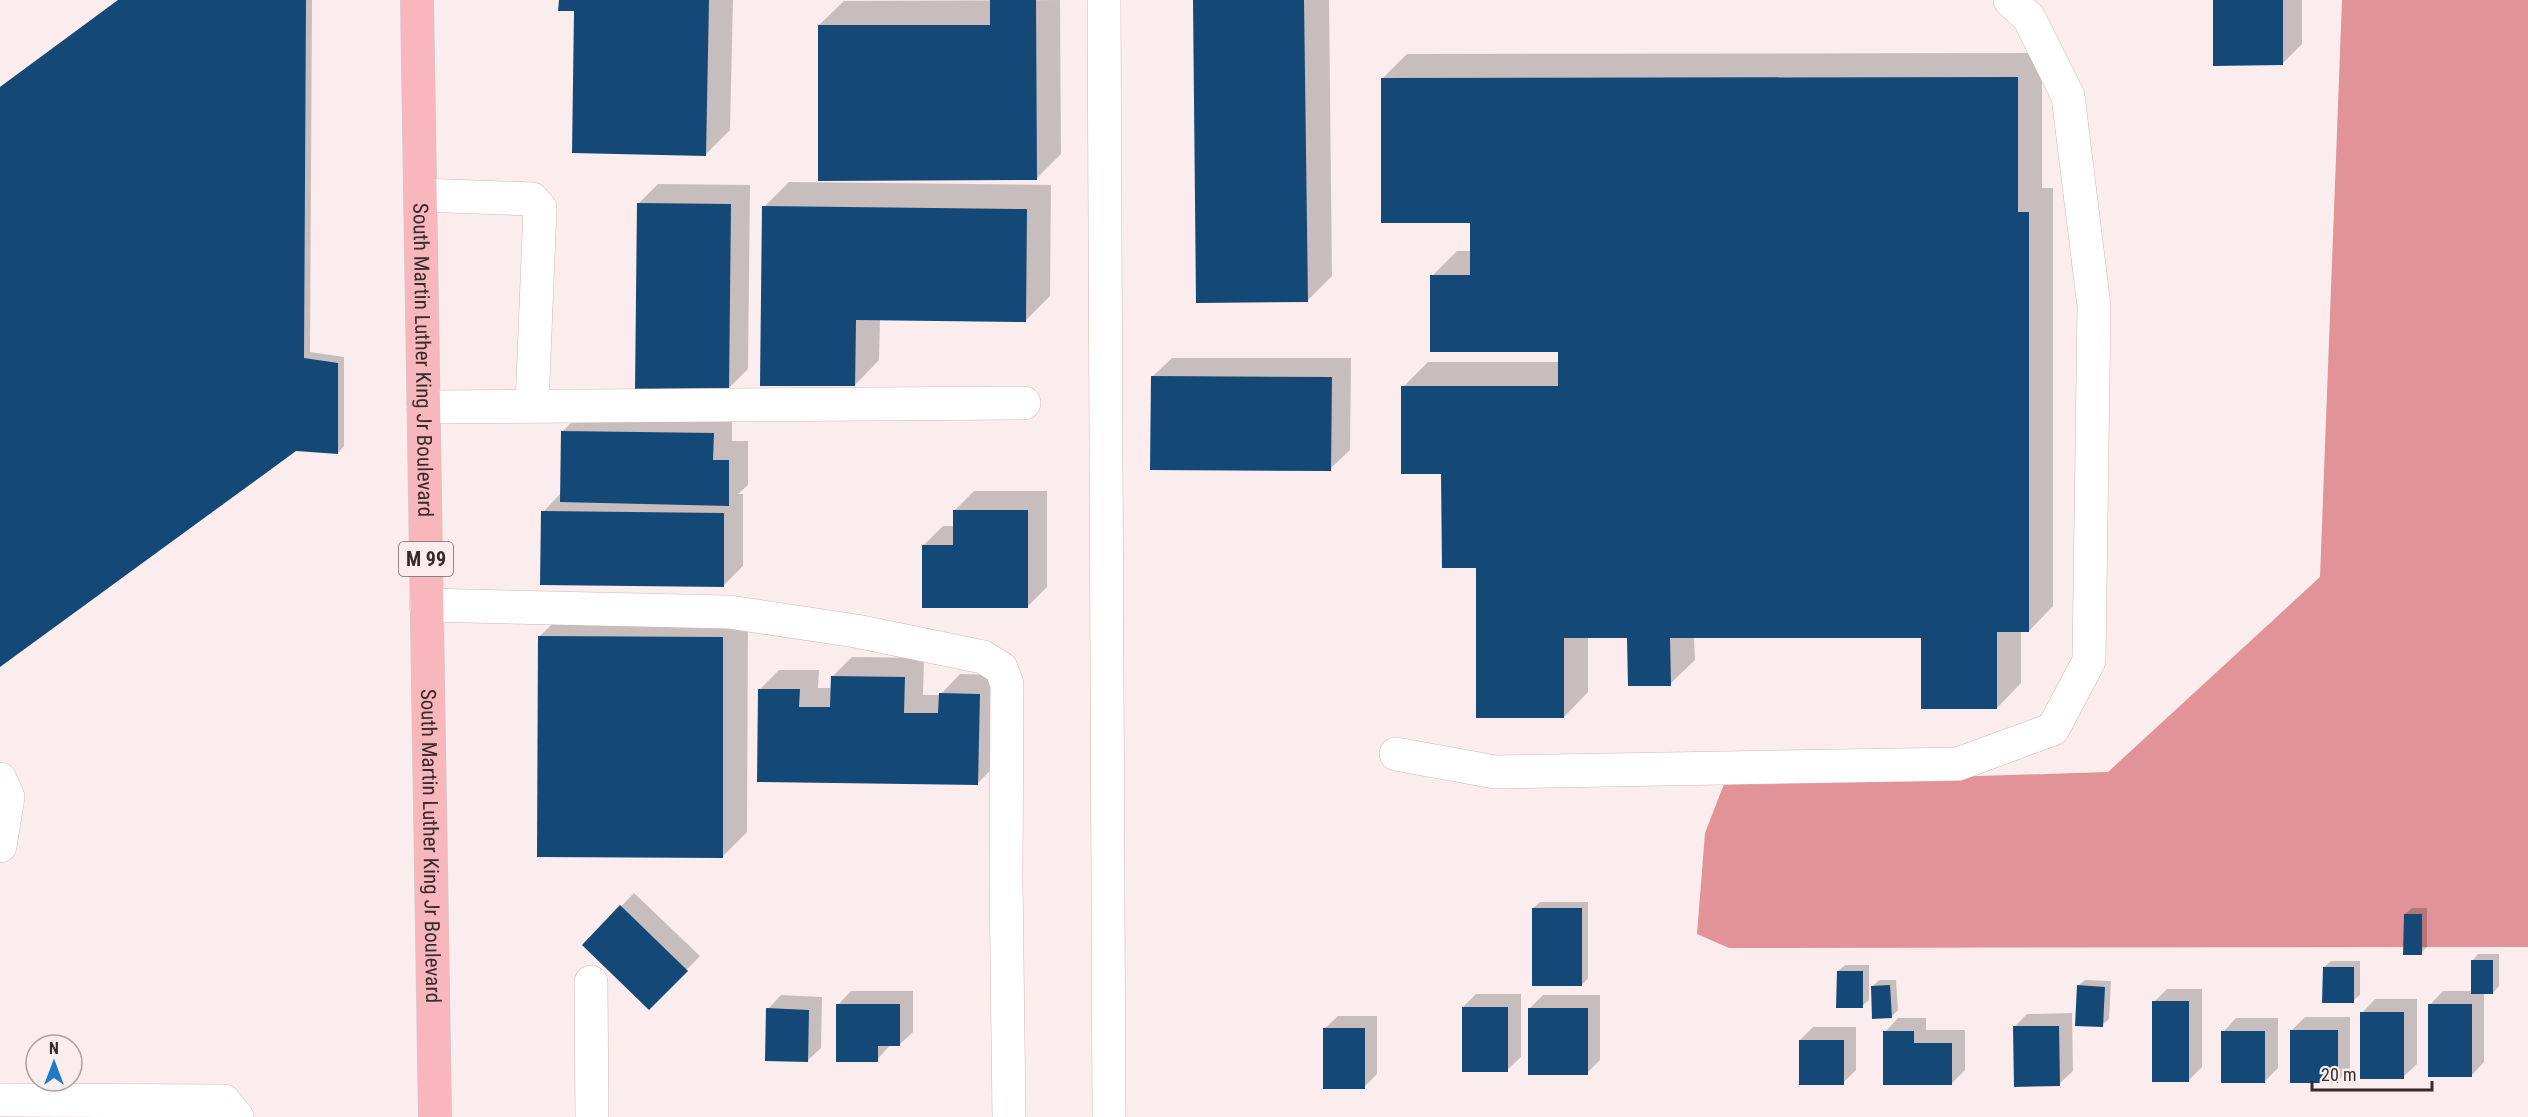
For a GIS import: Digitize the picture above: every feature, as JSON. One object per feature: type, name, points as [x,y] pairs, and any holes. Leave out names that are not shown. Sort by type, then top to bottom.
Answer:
[{"type":"main road","name":"South Martin Luther King Jr Boulevard","points":[[417,0],[435,1117]]},
{"type":"lane","points":[[1104,0],[1109,1117]]},
{"type":"lane","points":[[1396,754],[1495,772],[1958,764],[2053,729],[2089,661],[2094,306],[2068,96],[2029,18],[2010,0]]},
{"type":"lane","points":[[420,195],[532,199],[540,208],[532,406]]},
{"type":"lane","points":[[423,407],[1024,403]]},
{"type":"lane","points":[[426,605],[729,612],[856,631],[983,657],[1001,668],[1006,684],[1009,1117]]},
{"type":"lane","points":[[0,779],[8,797],[0,846]]},
{"type":"lane","points":[[591,982],[592,1117]]},
{"type":"lane","points":[[0,1100],[224,1101],[237,1117]]},
{"type":"shaded area","points":[[2342,0],[2528,0],[2528,947],[1729,948],[1697,934],[1705,833],[1724,784],[2108,772],[2320,577]]},
{"type":"building","points":[[118,0],[306,0],[304,358],[338,363],[338,454],[296,451],[0,667],[0,87]]},
{"type":"building","points":[[559,0],[709,0],[706,156],[572,153],[574,11],[558,11]]},
{"type":"building","points":[[990,0],[1036,0],[1037,180],[818,181],[818,25],[990,25]]},
{"type":"building","points":[[1193,0],[1304,0],[1308,302],[1196,303]]},
{"type":"building","points":[[2213,0],[2283,0],[2283,65],[2213,66]]},
{"type":"building","points":[[2018,77],[2018,212],[2029,212],[2029,632],[1997,632],[1997,709],[1921,709],[1921,638],[1670,638],[1671,686],[1628,686],[1627,638],[1564,638],[1564,718],[1476,718],[1476,568],[1442,568],[1441,474],[1401,474],[1401,386],[1558,386],[1558,352],[1430,352],[1430,275],[1470,275],[1470,223],[1381,223],[1381,78]]},
{"type":"building","points":[[637,203],[731,204],[729,391],[635,390]]},
{"type":"building","points":[[762,206],[1027,209],[1026,322],[856,320],[855,386],[760,386]]},
{"type":"building","points":[[1151,376],[1332,377],[1331,471],[1150,470]]},
{"type":"building","points":[[561,431],[714,433],[713,460],[729,460],[729,506],[560,502]]},
{"type":"building","points":[[953,510],[1028,510],[1028,608],[922,608],[922,545],[953,545]]},
{"type":"building","points":[[541,511],[724,513],[724,587],[540,585]]},
{"type":"building","points":[[538,636],[723,637],[723,858],[537,857]]},
{"type":"building","points":[[831,676],[905,677],[904,713],[938,713],[939,693],[980,694],[978,785],[757,782],[758,689],[800,689],[799,707],[830,707]]},
{"type":"building","points":[[620,905],[688,971],[649,1010],[582,945]]},
{"type":"building","points":[[1532,908],[1582,908],[1582,986],[1532,986]]},
{"type":"building","points":[[2404,914],[2422,914],[2422,955],[2403,955]]},
{"type":"building","points":[[2471,960],[2493,960],[2493,994],[2471,994]]},
{"type":"building","points":[[2323,967],[2354,967],[2354,1003],[2322,1003]]},
{"type":"building","points":[[1837,971],[1863,971],[1863,1008],[1836,1008]]},
{"type":"building","points":[[1890,985],[1892,1018],[1872,1019],[1871,986]]},
{"type":"building","points":[[2077,985],[2105,987],[2103,1027],[2075,1026]]},
{"type":"building","points":[[2152,1001],[2189,1001],[2189,1082],[2152,1082]]},
{"type":"building","points":[[836,1004],[900,1004],[900,1046],[878,1046],[878,1062],[836,1062]]},
{"type":"building","points":[[2428,1004],[2472,1004],[2472,1077],[2428,1077]]},
{"type":"building","points":[[1462,1007],[1508,1007],[1508,1072],[1462,1072]]},
{"type":"building","points":[[766,1008],[809,1010],[808,1062],[765,1061]]},
{"type":"building","points":[[1528,1008],[1588,1008],[1588,1075],[1528,1075]]},
{"type":"building","points":[[2360,1012],[2404,1012],[2404,1079],[2360,1079]]},
{"type":"building","points":[[2013,1026],[2059,1026],[2060,1086],[2014,1087]]},
{"type":"building","points":[[1323,1028],[1365,1028],[1365,1089],[1323,1089]]},
{"type":"building","points":[[2290,1030],[2338,1030],[2338,1083],[2290,1083]]},
{"type":"building","points":[[1883,1031],[1914,1031],[1914,1043],[1952,1043],[1952,1085],[1883,1085]]},
{"type":"building","points":[[2221,1031],[2265,1031],[2265,1083],[2221,1083]]},
{"type":"building","points":[[1799,1040],[1844,1040],[1844,1085],[1799,1085]]}]
